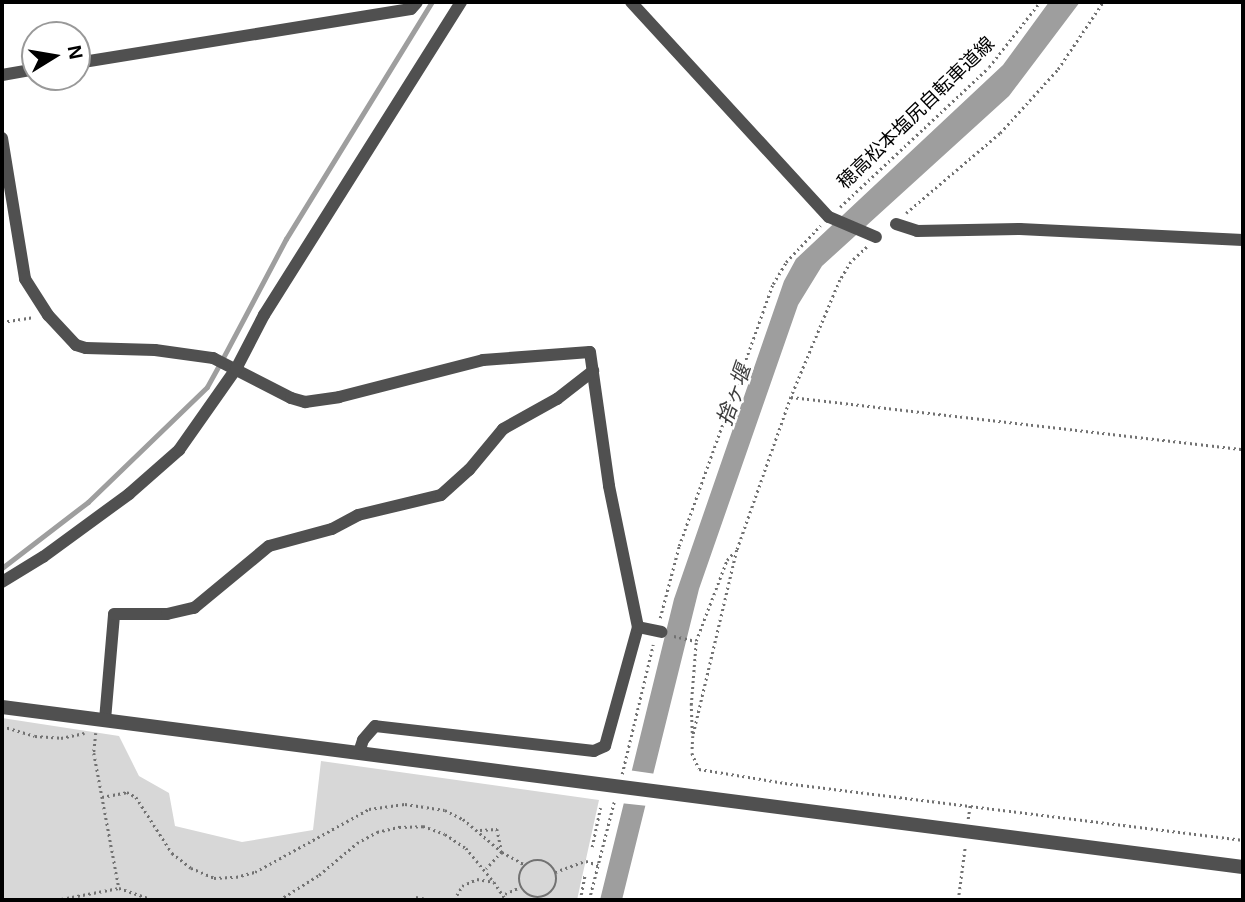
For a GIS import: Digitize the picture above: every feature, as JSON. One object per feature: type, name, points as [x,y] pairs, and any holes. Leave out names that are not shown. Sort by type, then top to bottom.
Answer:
[{"type":"street","points":[[91,60],[411,9],[417,2]]},
{"type":"street","points":[[2,582],[43,557],[129,494],[179,450],[236,369],[264,316],[461,2]]},
{"type":"street","points":[[631,2],[836,215],[871,234]]},
{"type":"street","points":[[2,75],[21,72]]},
{"type":"street","points":[[2,138],[25,279],[48,315],[76,345],[86,348],[190,353],[213,358],[291,398],[305,402],[339,397],[403,378],[517,355],[590,352],[609,486],[638,627],[603,748],[594,751],[375,726],[363,740],[359,752]]},
{"type":"street","points":[[896,224],[917,231],[1020,229],[1243,240]]},
{"type":"street","points":[[106,720],[114,614],[167,614],[194,608],[269,546],[332,529],[358,515],[441,495],[469,470],[503,429],[558,399],[593,371]]},
{"type":"street","points":[[638,627],[660,627]]},
{"type":"street","points":[[2,706],[359,752],[622,779],[652,790],[1243,867]]},
{"type":"path","name":"穂高松本塩尻自転車道線","points":[[836,215],[989,67],[1040,2]]},
{"type":"path","points":[[896,224],[931,190],[1000,133],[1058,69],[1104,2]]},
{"type":"path","points":[[696,641],[660,627],[679,546],[773,284],[786,262],[821,225]]},
{"type":"path","points":[[693,736],[737,550],[791,397],[840,280],[871,234]]},
{"type":"path","points":[[2,322],[48,315]]},
{"type":"path","points":[[791,397],[1243,449]]},
{"type":"path","points":[[737,550],[727,560],[696,641],[691,705],[692,753],[699,769],[1243,840]]},
{"type":"path","points":[[622,779],[653,645]]},
{"type":"path","points":[[2,726],[35,736],[61,738],[97,729],[94,753],[119,888]]},
{"type":"path","points":[[102,797],[127,792],[136,797],[172,853],[191,868],[214,878],[255,872],[353,817],[385,805],[405,804],[445,810],[479,830],[502,852],[525,865],[542,861],[555,872],[556,884],[542,897],[530,896],[520,887],[519,875],[525,865]]},
{"type":"path","points":[[589,900],[615,798]]},
{"type":"path","points":[[958,900],[970,805]]},
{"type":"path","points":[[592,847],[600,808]]},
{"type":"path","points":[[279,900],[319,875],[357,843],[377,832],[399,827],[423,827],[445,834],[466,848],[486,869],[505,894],[506,900]]},
{"type":"path","points":[[479,830],[497,830],[502,852]]},
{"type":"path","points":[[486,869],[502,852]]},
{"type":"path","points":[[555,872],[586,861],[598,865]]},
{"type":"path","points":[[580,900],[586,875]]},
{"type":"path","points":[[454,900],[462,886],[469,881],[477,878],[494,882]]},
{"type":"path","points":[[505,894],[520,887]]},
{"type":"path","points":[[56,900],[119,888],[153,900]]},
{"type":"path","points":[[412,900],[415,897],[431,900]]},
{"type":"shaded area","points":[[1049,2],[1080,2],[1009,96],[822,266],[798,305],[699,589],[622,900],[600,900],[674,599],[784,281],[796,259],[1003,65]]},
{"type":"shaded area","points":[[2,718],[119,736],[139,776],[169,793],[175,826],[242,842],[313,830],[321,761],[599,800],[577,900],[2,900]]},
{"type":"pier","points":[[628,770],[656,774],[648,806],[620,803]]},
{"type":"waterway","points":[[224,356],[286,239],[432,2]]},
{"type":"waterway","points":[[2,568],[88,502],[207,387],[218,367]]},
{"type":"water label","name":"捨ヶ堰","points":[[734,395]]}]
